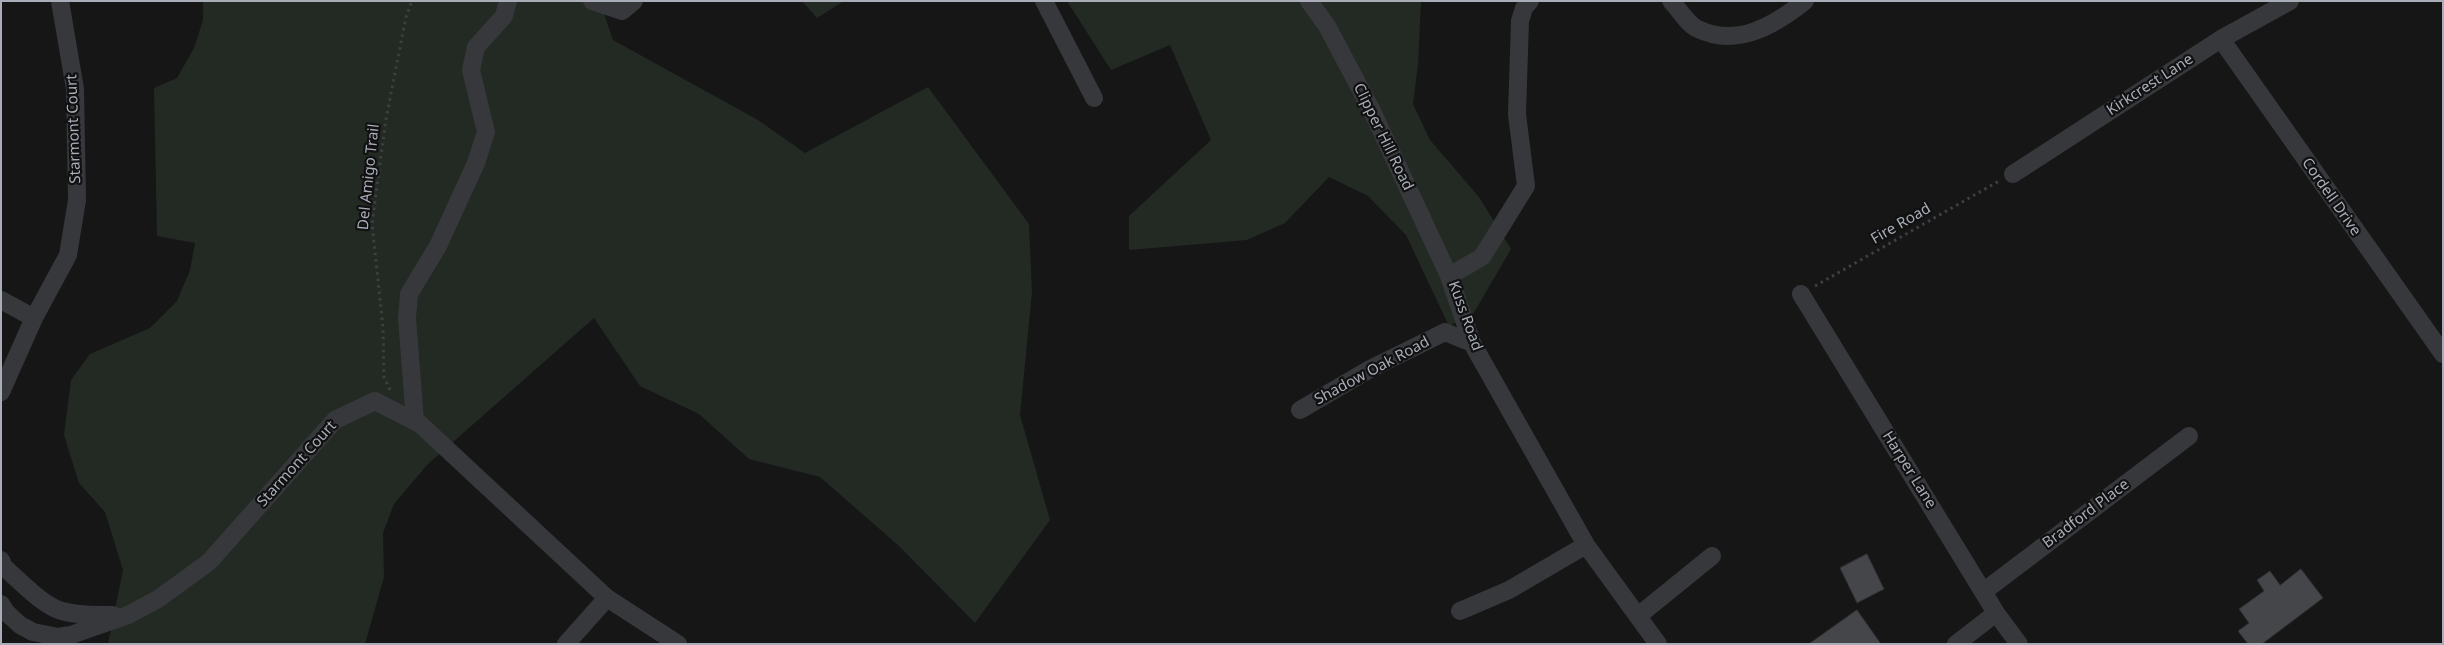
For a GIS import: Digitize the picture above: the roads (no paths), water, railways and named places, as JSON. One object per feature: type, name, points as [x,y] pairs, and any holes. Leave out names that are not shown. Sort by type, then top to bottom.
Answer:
[{"type":"street","name":"Starmont Court","points":[[1,392],[34,318],[68,255],[76,200],[75,89],[60,1]]},
{"type":"street","points":[[407,418],[407,318],[409,294],[438,246],[476,163],[486,132],[470,70],[476,47],[504,16],[508,1]]},
{"type":"street","points":[[592,1],[622,11],[634,1]]},
{"type":"street","points":[[1044,1],[1094,98]]},
{"type":"street","name":"Clipper Hill Road","points":[[1309,1],[1327,26],[1372,111],[1449,276]]},
{"type":"street","name":"Kuss Road","points":[[1530,1],[1524,8],[1520,21],[1517,114],[1526,186],[1482,256],[1449,276],[1472,343],[1586,545],[1658,644]]},
{"type":"street","points":[[1671,1],[1696,29],[1715,35],[1740,37],[1786,16],[1805,1]]},
{"type":"street","name":"Kirkcrest Lane","points":[[2012,174],[2221,39],[2290,1]]},
{"type":"street","name":"Cordell Drive","points":[[2221,39],[2443,354]]},
{"type":"street","name":"Harper Lane","points":[[1801,294],[1996,613],[2019,644]]},
{"type":"street","points":[[1,300],[34,318]]},
{"type":"street","name":"Shadow Oak Road","points":[[1300,410],[1370,369],[1445,332],[1472,343]]},
{"type":"street","name":"Starmont Court","points":[[1,604],[6,612],[20,625],[33,632],[58,637],[71,635],[128,615],[158,599],[209,562],[335,420],[375,401],[420,424],[607,598],[678,644]]},
{"type":"street","name":"Bradford Place","points":[[1984,592],[2189,436]]},
{"type":"street","points":[[1460,611],[1509,590],[1586,545]]},
{"type":"street","points":[[1638,616],[1712,556]]},
{"type":"street","name":"Starmont Court","points":[[1,560],[4,567],[42,599],[60,611],[87,615],[128,615]]},
{"type":"street","points":[[566,644],[607,598]]},
{"type":"street","points":[[1956,644],[1996,613]]}]
